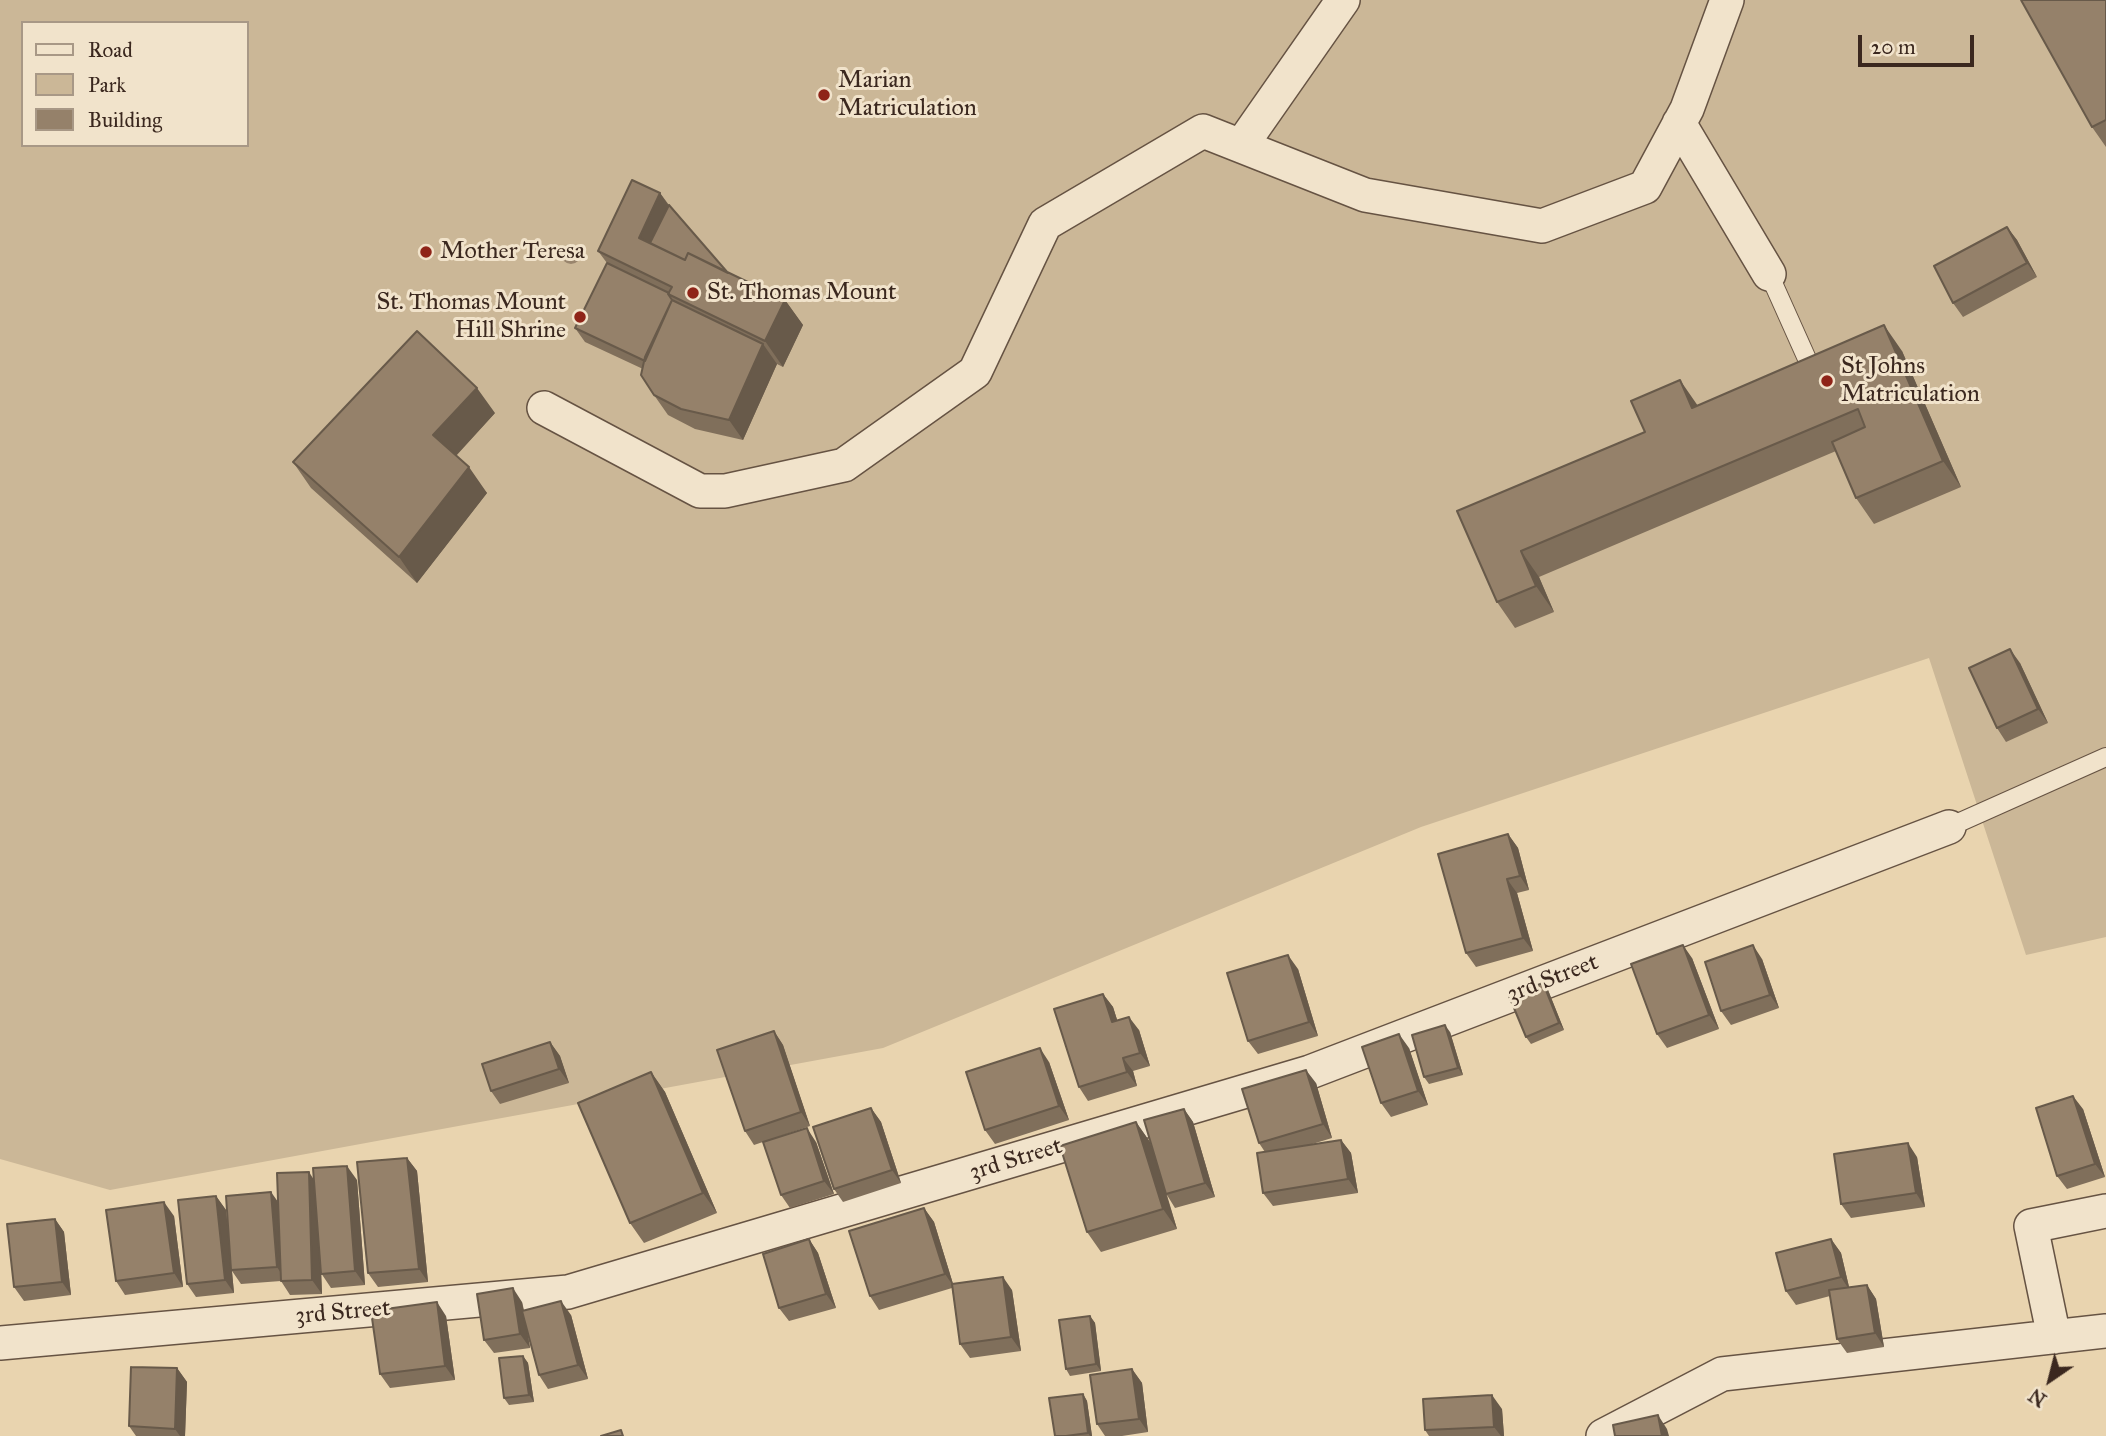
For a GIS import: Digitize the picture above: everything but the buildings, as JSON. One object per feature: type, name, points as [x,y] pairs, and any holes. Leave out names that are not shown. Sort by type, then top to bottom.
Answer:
[{"type":"street","points":[[1241,146],[1343,0]]},
{"type":"street","points":[[544,408],[700,491],[725,491],[844,465],[975,372],[1045,224],[1203,131],[1365,195],[1542,226],[1645,187],[1687,109],[1727,0]]},
{"type":"street","points":[[1679,123],[1769,274]]},
{"type":"street","name":"3rd Street","points":[[0,1343],[568,1292],[1310,1072],[1949,827]]},
{"type":"street","points":[[2054,1337],[2031,1226],[2106,1211]]},
{"type":"street","points":[[1604,1436],[1723,1374],[2106,1331]]},
{"type":"lane","points":[[1769,274],[1816,379]]},
{"type":"lane","name":"3rd Street","points":[[1949,827],[2106,757]]},
{"type":"green space","name":"St. Thomas Mount","points":[[0,0],[2106,0],[2106,937],[2026,955],[1929,658],[1421,827],[883,1048],[110,1190],[0,1159]]},
{"type":"place","name":"Marian Matriculation","points":[[824,95]]},
{"type":"place","name":"Mother Teresa","points":[[426,252]]},
{"type":"place","name":"St. Thomas Mount","points":[[693,293]]},
{"type":"place","name":"St. Thomas Mount Hill Shrine","points":[[580,317]]},
{"type":"place","name":"St Johns Matriculation","points":[[1827,381]]}]
